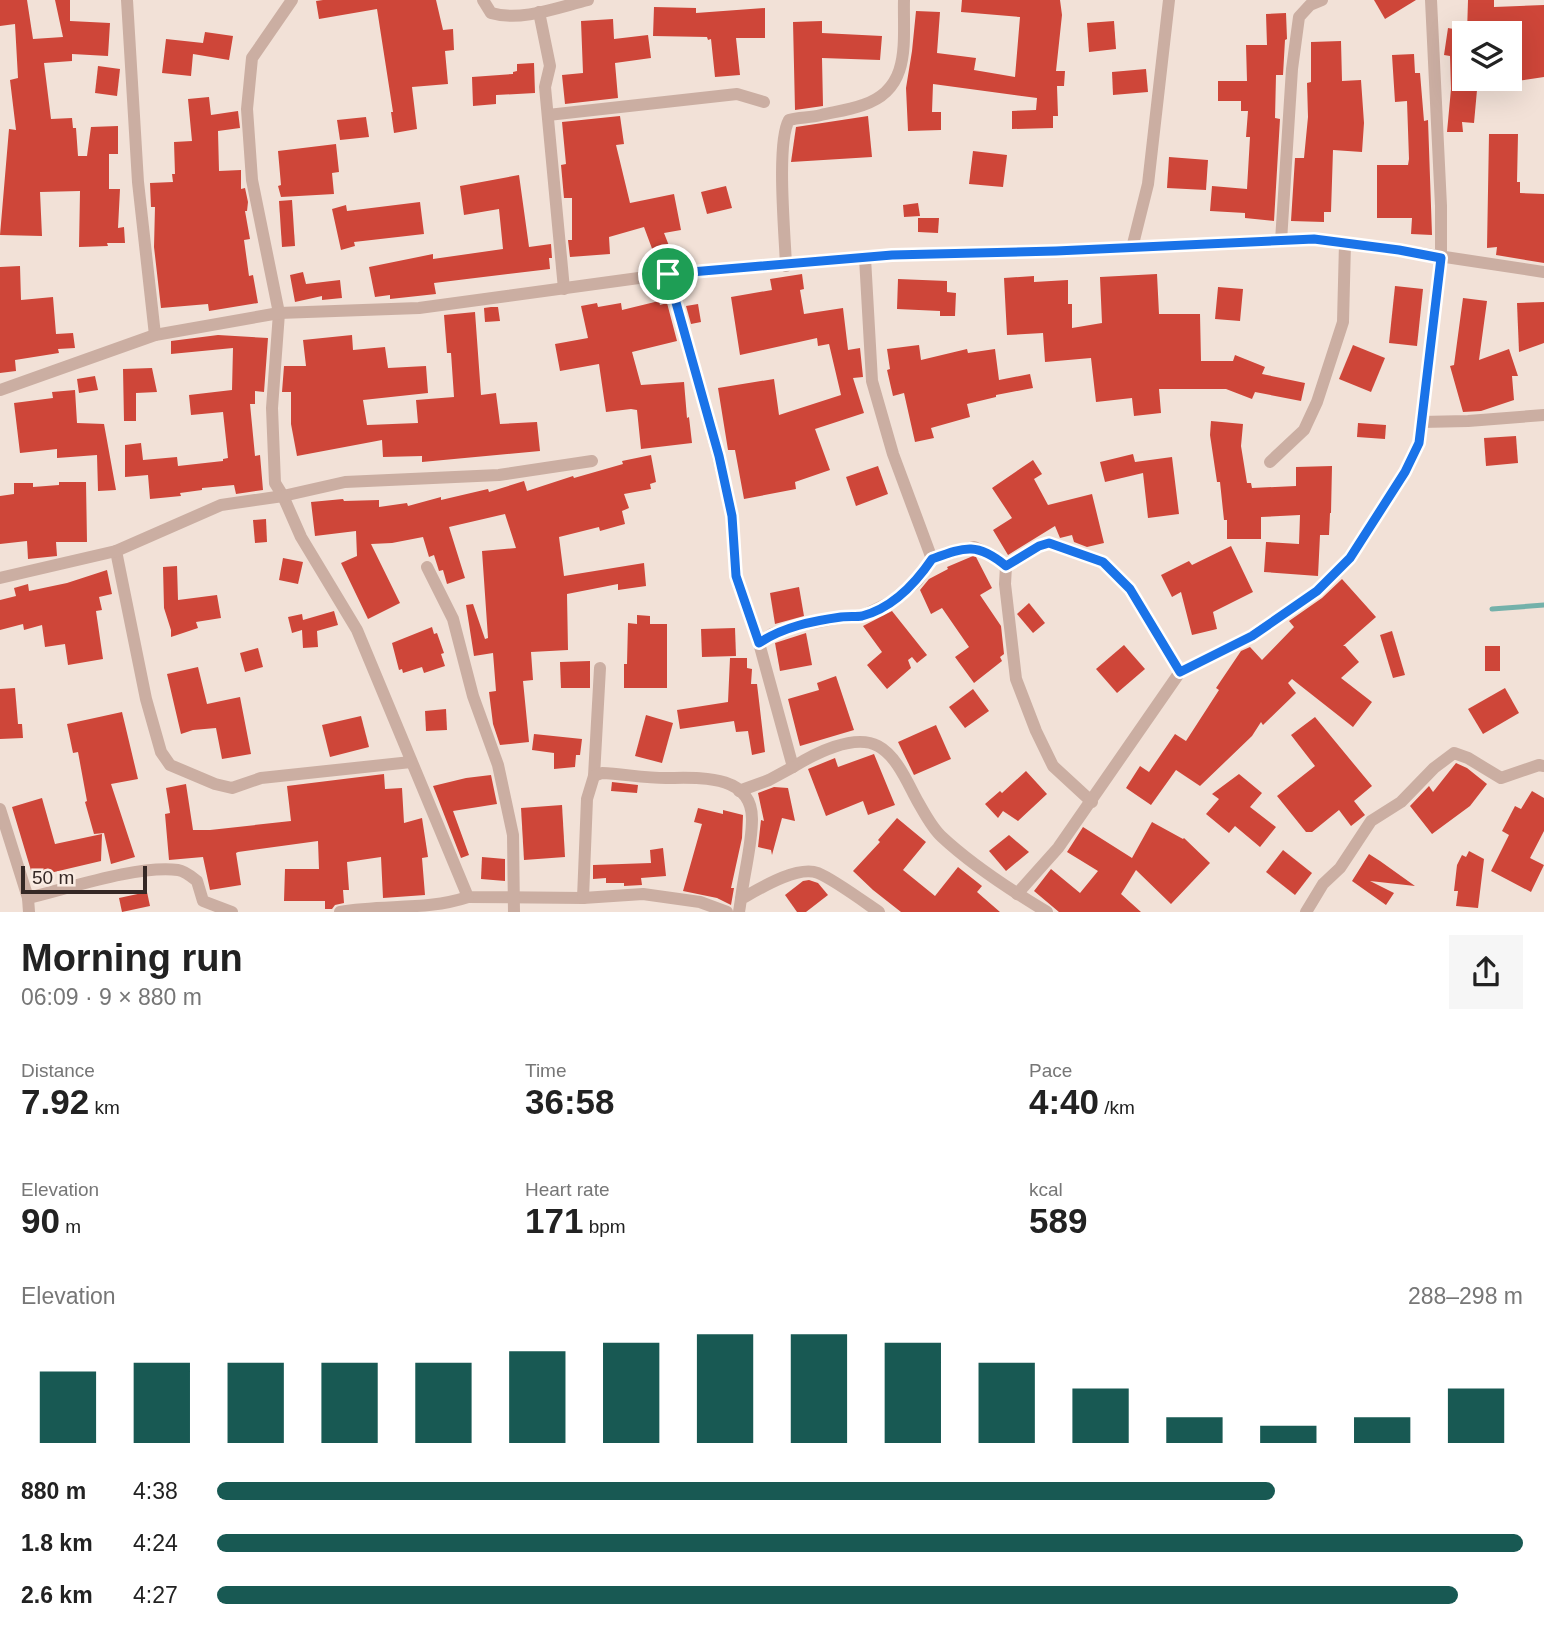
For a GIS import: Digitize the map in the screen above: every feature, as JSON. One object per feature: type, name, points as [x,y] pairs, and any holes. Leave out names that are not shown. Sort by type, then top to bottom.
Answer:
[{"type":"street","points":[[127,0],[138,182],[155,335]]},
{"type":"street","points":[[292,0],[252,58],[247,109],[252,180],[279,313],[272,408],[275,484],[301,537],[357,630],[468,897]]},
{"type":"street","points":[[483,0],[491,13],[502,16],[539,12],[588,0]]},
{"type":"street","points":[[786,265],[783,154],[785,127],[789,120],[812,118],[863,105],[892,88],[901,66],[904,0]]},
{"type":"street","points":[[1132,247],[1148,184],[1169,0]]},
{"type":"street","points":[[1281,241],[1292,69],[1300,17],[1310,5],[1322,0]]},
{"type":"street","points":[[1017,894],[1058,848],[1092,802],[1180,672],[1252,636],[1317,591],[1350,558],[1405,472],[1419,443],[1441,258],[1431,0]]},
{"type":"street","points":[[539,12],[550,66],[545,87],[564,289]]},
{"type":"street","points":[[548,115],[737,93],[764,102]]},
{"type":"street","points":[[0,390],[155,335],[279,313],[419,308],[668,274],[892,255],[1314,239],[1543,272]]},
{"type":"street","points":[[1270,462],[1304,430],[1317,402],[1343,322],[1345,243]]},
{"type":"street","points":[[865,258],[872,381],[893,454],[932,559]]},
{"type":"street","points":[[668,274],[719,456],[732,516],[736,576],[759,643],[793,767]]},
{"type":"street","points":[[1421,422],[1544,415]]},
{"type":"street","points":[[0,578],[116,551],[221,505],[283,496],[345,482],[499,475],[592,461]]},
{"type":"street","points":[[1006,566],[1049,543],[1103,562],[1130,589],[1180,672]]},
{"type":"street","points":[[759,643],[772,634],[797,626],[862,616],[897,598],[917,581],[932,559],[974,547],[992,555],[1006,566]]},
{"type":"street","points":[[116,551],[146,699],[161,752],[170,765],[215,784],[232,788],[261,778],[411,762]]},
{"type":"street","points":[[1006,566],[1005,584],[1016,678],[1053,766],[1092,802]]},
{"type":"street","points":[[427,567],[453,619],[473,696],[498,765],[513,835],[514,912]]},
{"type":"street","points":[[583,898],[587,799],[594,776],[600,668]]},
{"type":"street","points":[[739,791],[769,780],[807,758],[856,742],[870,743],[880,747],[896,763],[927,818],[941,836],[1017,894],[1047,912]]},
{"type":"street","points":[[1306,912],[1323,884],[1340,869],[1371,821],[1401,802],[1434,768],[1454,753],[1468,758],[1501,778],[1539,765],[1544,766]]},
{"type":"street","points":[[594,776],[602,773],[664,778],[702,777],[720,780],[739,791],[749,804],[752,818],[740,905]]},
{"type":"street","points":[[0,809],[28,898],[29,912]]},
{"type":"street","points":[[28,898],[123,875],[181,870],[197,881],[203,901],[232,912]]},
{"type":"street","points":[[740,905],[788,876],[816,872],[879,912]]},
{"type":"street","points":[[340,912],[364,907],[447,904],[468,897],[583,898],[643,894],[699,902],[727,912]]},
{"type":"building","points":[[0,0],[27,0],[33,39],[63,37],[55,0],[70,0],[70,21],[110,23],[108,56],[72,54],[72,61],[44,63],[51,119],[72,118],[73,128],[76,128],[78,156],[87,156],[91,127],[118,126],[118,154],[109,154],[109,189],[120,189],[118,228],[124,227],[125,243],[79,247],[80,191],[40,192],[42,236],[0,235],[9,129],[16,130],[10,80],[18,78],[15,24],[0,26]]},
{"type":"building","points":[[436,0],[443,30],[453,29],[454,50],[445,51],[448,84],[412,87],[417,129],[394,133],[377,9],[319,19],[316,1]]},
{"type":"building","points":[[962,0],[1060,0],[1062,15],[1056,71],[1065,71],[1064,86],[1057,86],[1058,116],[1053,116],[1053,128],[1012,129],[1012,111],[1036,110],[1037,98],[933,84],[932,112],[941,112],[941,130],[908,131],[906,88],[916,11],[940,12],[937,53],[976,58],[974,70],[1015,77],[1020,17],[961,12]]},
{"type":"building","points":[[1374,0],[1416,0],[1385,19]]},
{"type":"building","points":[[1468,0],[1494,0],[1494,7],[1544,5],[1544,77],[1522,80],[1522,21],[1467,21]]},
{"type":"building","points":[[654,7],[696,8],[696,13],[765,8],[765,38],[736,38],[740,75],[715,77],[711,39],[653,36]]},
{"type":"building","points":[[1286,13],[1287,39],[1283,75],[1276,75],[1275,118],[1280,119],[1274,221],[1245,218],[1245,213],[1210,211],[1212,186],[1247,189],[1250,137],[1246,137],[1248,111],[1241,111],[1241,101],[1218,101],[1218,81],[1247,81],[1246,45],[1267,45],[1266,14]]},
{"type":"building","points":[[613,19],[614,39],[648,35],[651,58],[615,63],[618,98],[565,104],[562,75],[583,73],[581,21]]},
{"type":"building","points":[[822,21],[822,33],[882,36],[880,60],[822,58],[823,106],[795,110],[793,22]]},
{"type":"building","points":[[1114,21],[1116,49],[1089,52],[1087,23]]},
{"type":"building","points":[[1448,28],[1452,29],[1452,91],[1477,91],[1474,123],[1462,122],[1463,132],[1447,132],[1451,89],[1450,56],[1444,55]]},
{"type":"building","points":[[205,32],[233,36],[229,60],[193,54],[191,76],[162,73],[166,39],[203,43]]},
{"type":"building","points":[[1341,41],[1342,81],[1361,80],[1364,123],[1362,152],[1333,150],[1331,212],[1324,212],[1324,222],[1291,221],[1295,158],[1304,158],[1308,117],[1307,83],[1311,82],[1311,42]]},
{"type":"building","points":[[1414,54],[1415,73],[1420,73],[1424,121],[1428,120],[1432,235],[1411,234],[1412,218],[1377,218],[1377,165],[1408,165],[1409,159],[1407,101],[1395,102],[1392,55]]},
{"type":"building","points":[[534,63],[535,93],[496,95],[496,104],[473,106],[472,77],[513,74],[517,71],[517,64]]},
{"type":"building","points":[[98,66],[120,69],[117,96],[95,93]]},
{"type":"building","points":[[1146,69],[1148,92],[1113,95],[1112,72]]},
{"type":"building","points":[[209,97],[211,115],[238,111],[240,128],[218,131],[219,171],[241,170],[241,189],[245,188],[248,202],[245,211],[250,239],[244,240],[249,276],[253,275],[258,303],[209,311],[208,304],[161,308],[154,247],[155,207],[151,207],[150,183],[173,182],[174,142],[192,141],[188,99]]},
{"type":"building","points":[[620,116],[624,144],[616,145],[630,203],[674,194],[681,230],[664,233],[673,256],[657,262],[644,227],[609,237],[610,254],[570,257],[568,240],[572,240],[572,198],[564,198],[561,165],[566,164],[562,122]]},
{"type":"building","points":[[868,116],[872,157],[791,162],[796,127]]},
{"type":"building","points":[[366,117],[369,137],[340,140],[337,120]]},
{"type":"building","points":[[1489,134],[1518,134],[1517,182],[1520,182],[1520,193],[1544,194],[1544,263],[1496,255],[1497,247],[1487,248]]},
{"type":"building","points":[[336,144],[339,172],[332,173],[334,194],[281,197],[278,186],[281,185],[278,151]]},
{"type":"building","points":[[973,151],[1007,155],[1003,187],[969,184]]},
{"type":"building","points":[[1169,157],[1208,160],[1206,190],[1167,188]]},
{"type":"building","points":[[519,175],[529,247],[551,244],[550,269],[434,283],[436,294],[390,299],[390,295],[375,297],[369,267],[433,254],[433,259],[503,249],[499,209],[464,215],[460,186]]},
{"type":"building","points":[[726,186],[732,208],[707,214],[701,192]]},
{"type":"building","points":[[292,200],[295,246],[282,247],[279,201]]},
{"type":"building","points":[[420,202],[424,234],[354,242],[355,246],[341,250],[332,209],[346,205],[347,211]]},
{"type":"building","points":[[918,203],[920,216],[904,217],[903,205]]},
{"type":"building","points":[[918,218],[939,218],[938,233],[918,232]]},
{"type":"building","points":[[20,266],[21,300],[53,297],[56,334],[73,333],[75,348],[58,349],[59,353],[15,360],[16,371],[0,373],[0,267]]},
{"type":"building","points":[[303,272],[306,284],[340,280],[342,298],[322,300],[322,296],[295,302],[290,275]]},
{"type":"building","points":[[802,274],[804,289],[800,290],[804,314],[843,308],[848,350],[860,348],[863,377],[853,378],[864,413],[815,429],[830,470],[795,482],[796,489],[744,499],[735,450],[728,450],[718,388],[774,379],[779,415],[841,395],[829,344],[818,346],[817,338],[740,355],[731,297],[772,290],[770,279]]},
{"type":"building","points":[[1157,274],[1159,314],[1200,314],[1201,361],[1233,361],[1235,355],[1265,367],[1262,374],[1305,383],[1301,401],[1255,392],[1252,399],[1226,389],[1159,389],[1161,413],[1134,416],[1132,398],[1096,402],[1091,358],[1045,362],[1043,333],[1007,335],[1004,278],[1034,276],[1034,282],[1068,280],[1072,328],[1102,323],[1100,277]]},
{"type":"building","points":[[898,279],[947,281],[947,292],[956,293],[955,316],[940,316],[940,311],[897,309]]},
{"type":"building","points":[[1395,286],[1423,289],[1417,346],[1389,343]]},
{"type":"building","points":[[1218,287],[1243,289],[1240,321],[1215,319]]},
{"type":"building","points":[[1463,298],[1487,301],[1479,360],[1509,349],[1518,376],[1512,376],[1514,400],[1481,411],[1463,412],[1450,366],[1454,365]]},
{"type":"building","points":[[659,301],[660,305],[667,303],[677,341],[632,352],[641,385],[684,382],[692,443],[641,449],[637,410],[606,412],[599,364],[560,371],[555,344],[588,338],[581,306],[597,303],[598,307],[621,303],[622,310]]},
{"type":"building","points":[[1544,302],[1544,343],[1519,352],[1517,303]]},
{"type":"building","points":[[698,304],[701,322],[691,324],[686,306]]},
{"type":"building","points":[[498,307],[500,321],[485,322],[484,308]]},
{"type":"building","points":[[475,312],[481,395],[496,393],[500,424],[537,422],[540,451],[422,462],[422,456],[383,457],[382,440],[297,456],[291,424],[291,392],[282,392],[284,366],[306,366],[303,340],[352,335],[353,350],[385,347],[388,368],[426,366],[428,393],[363,400],[367,425],[418,423],[416,400],[454,397],[451,353],[447,353],[444,315]]},
{"type":"building","points":[[218,335],[268,338],[264,392],[255,391],[255,404],[250,404],[255,456],[260,455],[263,490],[236,494],[234,485],[202,488],[180,493],[181,496],[150,499],[148,475],[125,477],[125,445],[141,443],[143,460],[177,457],[178,466],[223,461],[228,458],[223,412],[191,415],[189,395],[232,390],[233,348],[171,354],[171,341]]},
{"type":"building","points":[[919,345],[921,360],[967,349],[968,353],[995,349],[999,380],[1030,374],[1033,388],[967,404],[970,417],[931,428],[934,438],[915,442],[904,393],[893,396],[887,370],[890,369],[887,349]]},
{"type":"building","points":[[1353,345],[1385,358],[1371,392],[1339,379]]},
{"type":"building","points":[[152,368],[157,392],[136,393],[136,421],[124,421],[123,369]]},
{"type":"building","points":[[95,376],[98,390],[79,393],[77,379]]},
{"type":"building","points":[[75,390],[77,423],[104,424],[116,490],[98,491],[97,455],[57,458],[57,449],[20,453],[14,403],[53,398],[52,392]]},
{"type":"building","points":[[1211,421],[1243,424],[1241,446],[1247,483],[1251,483],[1252,488],[1296,486],[1296,467],[1332,466],[1329,535],[1320,535],[1318,576],[1264,572],[1266,542],[1299,544],[1300,515],[1261,517],[1261,539],[1227,539],[1227,520],[1224,520],[1220,482],[1217,482],[1210,435]]},
{"type":"building","points":[[1358,423],[1386,425],[1385,439],[1357,437]]},
{"type":"building","points":[[1516,436],[1518,463],[1486,466],[1484,438]]},
{"type":"building","points":[[1133,454],[1135,462],[1172,457],[1179,514],[1148,518],[1143,473],[1105,482],[1100,462]]},
{"type":"building","points":[[651,455],[656,482],[650,484],[651,489],[624,494],[629,508],[622,511],[625,524],[559,537],[564,576],[644,563],[646,586],[618,590],[618,584],[567,594],[568,650],[531,652],[533,680],[523,681],[529,742],[500,745],[493,724],[489,692],[496,691],[493,653],[474,656],[466,605],[473,604],[485,639],[488,638],[482,551],[516,548],[505,514],[449,527],[465,578],[447,584],[434,555],[429,557],[423,537],[371,544],[400,603],[368,619],[341,563],[357,556],[356,531],[315,536],[311,502],[379,500],[379,507],[407,503],[408,506],[441,497],[441,500],[488,489],[489,492],[524,481],[527,491],[623,464],[622,461]]},
{"type":"building","points":[[1033,460],[1042,474],[1034,479],[1048,505],[1092,494],[1104,543],[1087,547],[1074,542],[1072,535],[1060,538],[1055,526],[1008,555],[993,530],[1012,518],[992,488]]},
{"type":"building","points":[[878,466],[888,494],[856,506],[846,477]]},
{"type":"building","points":[[59,482],[86,482],[87,542],[56,542],[57,556],[28,559],[27,541],[0,544],[0,496],[14,494],[14,483],[33,483],[33,487],[59,485]]},
{"type":"building","points":[[266,519],[267,542],[255,543],[253,520]]},
{"type":"building","points":[[1231,546],[1253,592],[1213,612],[1217,629],[1192,635],[1181,592],[1172,597],[1161,575],[1189,561],[1192,565]]},
{"type":"building","points":[[973,556],[992,588],[980,595],[1001,626],[1004,654],[1000,657],[1002,661],[974,683],[955,657],[969,647],[942,608],[931,614],[920,590],[929,579],[948,569],[947,567]]},
{"type":"building","points":[[283,558],[303,562],[298,584],[279,580]]},
{"type":"building","points":[[177,566],[178,600],[217,595],[221,618],[196,622],[198,628],[171,637],[164,608],[163,567]]},
{"type":"building","points":[[107,570],[112,594],[99,597],[102,610],[96,611],[103,659],[68,665],[65,644],[45,647],[42,625],[24,630],[23,624],[0,630],[0,600],[16,596],[14,588],[28,584],[29,591],[67,583]]},
{"type":"building","points":[[1342,579],[1376,617],[1343,646],[1359,662],[1341,678],[1372,702],[1353,727],[1292,679],[1288,683],[1296,693],[1263,725],[1261,722],[1252,736],[1200,786],[1176,770],[1151,805],[1126,788],[1140,766],[1149,772],[1175,734],[1186,741],[1241,651],[1250,647],[1262,660],[1294,627],[1289,621],[1322,598]]},
{"type":"building","points":[[799,587],[804,616],[775,624],[770,593]]},
{"type":"building","points":[[1029,603],[1045,623],[1033,633],[1017,614]]},
{"type":"building","points":[[334,611],[338,625],[317,631],[318,647],[303,648],[302,630],[292,633],[288,617],[302,614],[303,620]]},
{"type":"building","points":[[892,611],[927,655],[917,663],[912,657],[908,660],[911,668],[887,689],[867,665],[882,652],[863,626]]},
{"type":"building","points":[[637,615],[650,616],[650,624],[667,624],[667,688],[624,688],[628,623],[637,624]]},
{"type":"building","points":[[432,627],[444,653],[441,654],[445,666],[424,673],[422,667],[403,673],[402,669],[399,670],[392,643]]},
{"type":"building","points":[[735,628],[736,656],[702,657],[701,629]]},
{"type":"building","points":[[1392,631],[1405,675],[1393,678],[1380,635]]},
{"type":"building","points":[[806,633],[812,665],[780,671],[775,643]]},
{"type":"building","points":[[1124,645],[1145,669],[1117,693],[1096,669]]},
{"type":"building","points":[[1485,646],[1500,646],[1500,671],[1485,671]]},
{"type":"building","points":[[258,648],[263,667],[245,672],[240,653]]},
{"type":"building","points":[[730,658],[747,658],[747,668],[752,669],[751,684],[757,684],[765,752],[752,755],[748,731],[736,732],[734,721],[680,729],[677,710],[728,702]]},
{"type":"building","points":[[590,661],[590,688],[561,688],[560,662]]},
{"type":"building","points":[[198,667],[207,704],[240,697],[251,754],[222,759],[216,728],[181,734],[167,674]]},
{"type":"building","points":[[836,676],[854,730],[800,746],[788,699],[819,690],[817,683]]},
{"type":"building","points":[[15,688],[18,724],[22,724],[23,738],[0,739],[0,689]]},
{"type":"building","points":[[1505,688],[1519,713],[1483,734],[1468,709]]},
{"type":"building","points":[[973,689],[989,711],[965,728],[949,707]]},
{"type":"building","points":[[446,709],[447,730],[426,731],[425,711]]},
{"type":"building","points":[[122,712],[138,779],[111,784],[135,857],[111,864],[104,833],[94,834],[85,802],[87,801],[78,752],[73,753],[67,724]]},
{"type":"building","points":[[646,715],[673,723],[662,763],[635,756]]},
{"type":"building","points":[[361,716],[369,747],[330,757],[322,725]]},
{"type":"building","points":[[1315,717],[1372,786],[1354,801],[1365,815],[1351,826],[1339,810],[1312,832],[1306,832],[1277,796],[1315,766],[1291,735]]},
{"type":"building","points":[[936,725],[951,759],[914,775],[898,742]]},
{"type":"building","points":[[534,734],[582,739],[575,767],[554,769],[554,753],[532,750]]},
{"type":"building","points":[[874,754],[895,805],[868,815],[863,801],[826,816],[808,769],[835,758],[838,767]]},
{"type":"building","points":[[1456,763],[1487,784],[1470,806],[1432,834],[1410,806],[1429,786],[1433,792]]},
{"type":"building","points":[[1026,771],[1047,794],[1018,821],[1003,811],[998,818],[985,804]]},
{"type":"building","points":[[384,774],[385,789],[402,788],[404,823],[422,818],[428,857],[422,858],[425,895],[383,898],[381,857],[347,862],[349,890],[343,890],[344,903],[335,905],[332,909],[325,909],[325,901],[284,901],[285,869],[319,869],[318,841],[238,852],[241,885],[210,890],[203,857],[169,860],[165,814],[170,813],[166,788],[186,784],[193,830],[210,830],[291,821],[287,786]]},
{"type":"building","points":[[1239,774],[1262,793],[1250,807],[1276,827],[1260,847],[1235,826],[1229,833],[1206,814],[1219,799],[1212,794]]},
{"type":"building","points":[[491,775],[497,804],[453,811],[469,855],[461,858],[433,786]]},
{"type":"building","points":[[612,782],[638,785],[637,793],[611,791]]},
{"type":"building","points":[[774,787],[788,788],[795,821],[782,818],[772,855],[771,850],[758,847],[761,820],[764,821],[758,793]]},
{"type":"building","points":[[1532,791],[1544,798],[1544,831],[1530,858],[1544,865],[1531,892],[1491,871],[1509,835],[1502,831],[1515,806],[1521,809]]},
{"type":"building","points":[[42,798],[55,844],[102,834],[101,861],[33,877],[12,807]]},
{"type":"building","points":[[562,805],[565,857],[524,860],[521,808]]},
{"type":"building","points":[[698,808],[743,815],[742,838],[731,888],[734,888],[731,905],[717,898],[683,891],[702,824],[694,822]]},
{"type":"building","points":[[897,818],[926,842],[903,870],[935,896],[958,867],[982,886],[977,892],[1000,912],[901,912],[873,890],[853,871],[880,842],[878,840]]},
{"type":"building","points":[[1152,822],[1184,838],[1210,863],[1171,904],[1136,870],[1121,894],[1141,912],[1059,912],[1034,891],[1051,869],[1080,893],[1098,871],[1067,852],[1083,827],[1132,858]]},
{"type":"building","points":[[1009,835],[1029,852],[1006,871],[989,851]]},
{"type":"building","points":[[663,848],[666,876],[641,878],[642,885],[624,886],[624,883],[606,883],[606,878],[593,879],[593,865],[651,863],[650,850]]},
{"type":"building","points":[[1283,850],[1312,873],[1295,895],[1266,872]]},
{"type":"building","points":[[1469,851],[1484,859],[1478,908],[1456,906],[1458,891],[1454,891],[1457,865],[1462,855],[1466,857]]},
{"type":"building","points":[[1369,854],[1415,886],[1370,881],[1394,893],[1386,905],[1352,881]]},
{"type":"building","points":[[482,857],[505,859],[505,881],[481,879]]},
{"type":"building","points":[[803,881],[818,883],[828,895],[806,912],[797,912],[785,895]]},
{"type":"building","points":[[147,892],[150,906],[122,912],[119,898]]},
{"type":"waterway","points":[[1492,609],[1544,605]]},
{"type":"route","points":[[1314,239],[1441,258],[1419,443],[1405,472],[1350,558],[1317,591],[1252,636],[1180,672],[1130,589],[1110,567],[1049,543],[1006,566],[992,555],[974,547],[958,550],[932,559],[917,581],[897,598],[862,616],[797,626],[772,634],[759,643],[736,576],[732,516],[719,456],[668,274],[892,255],[1056,251],[1314,239]]}]
